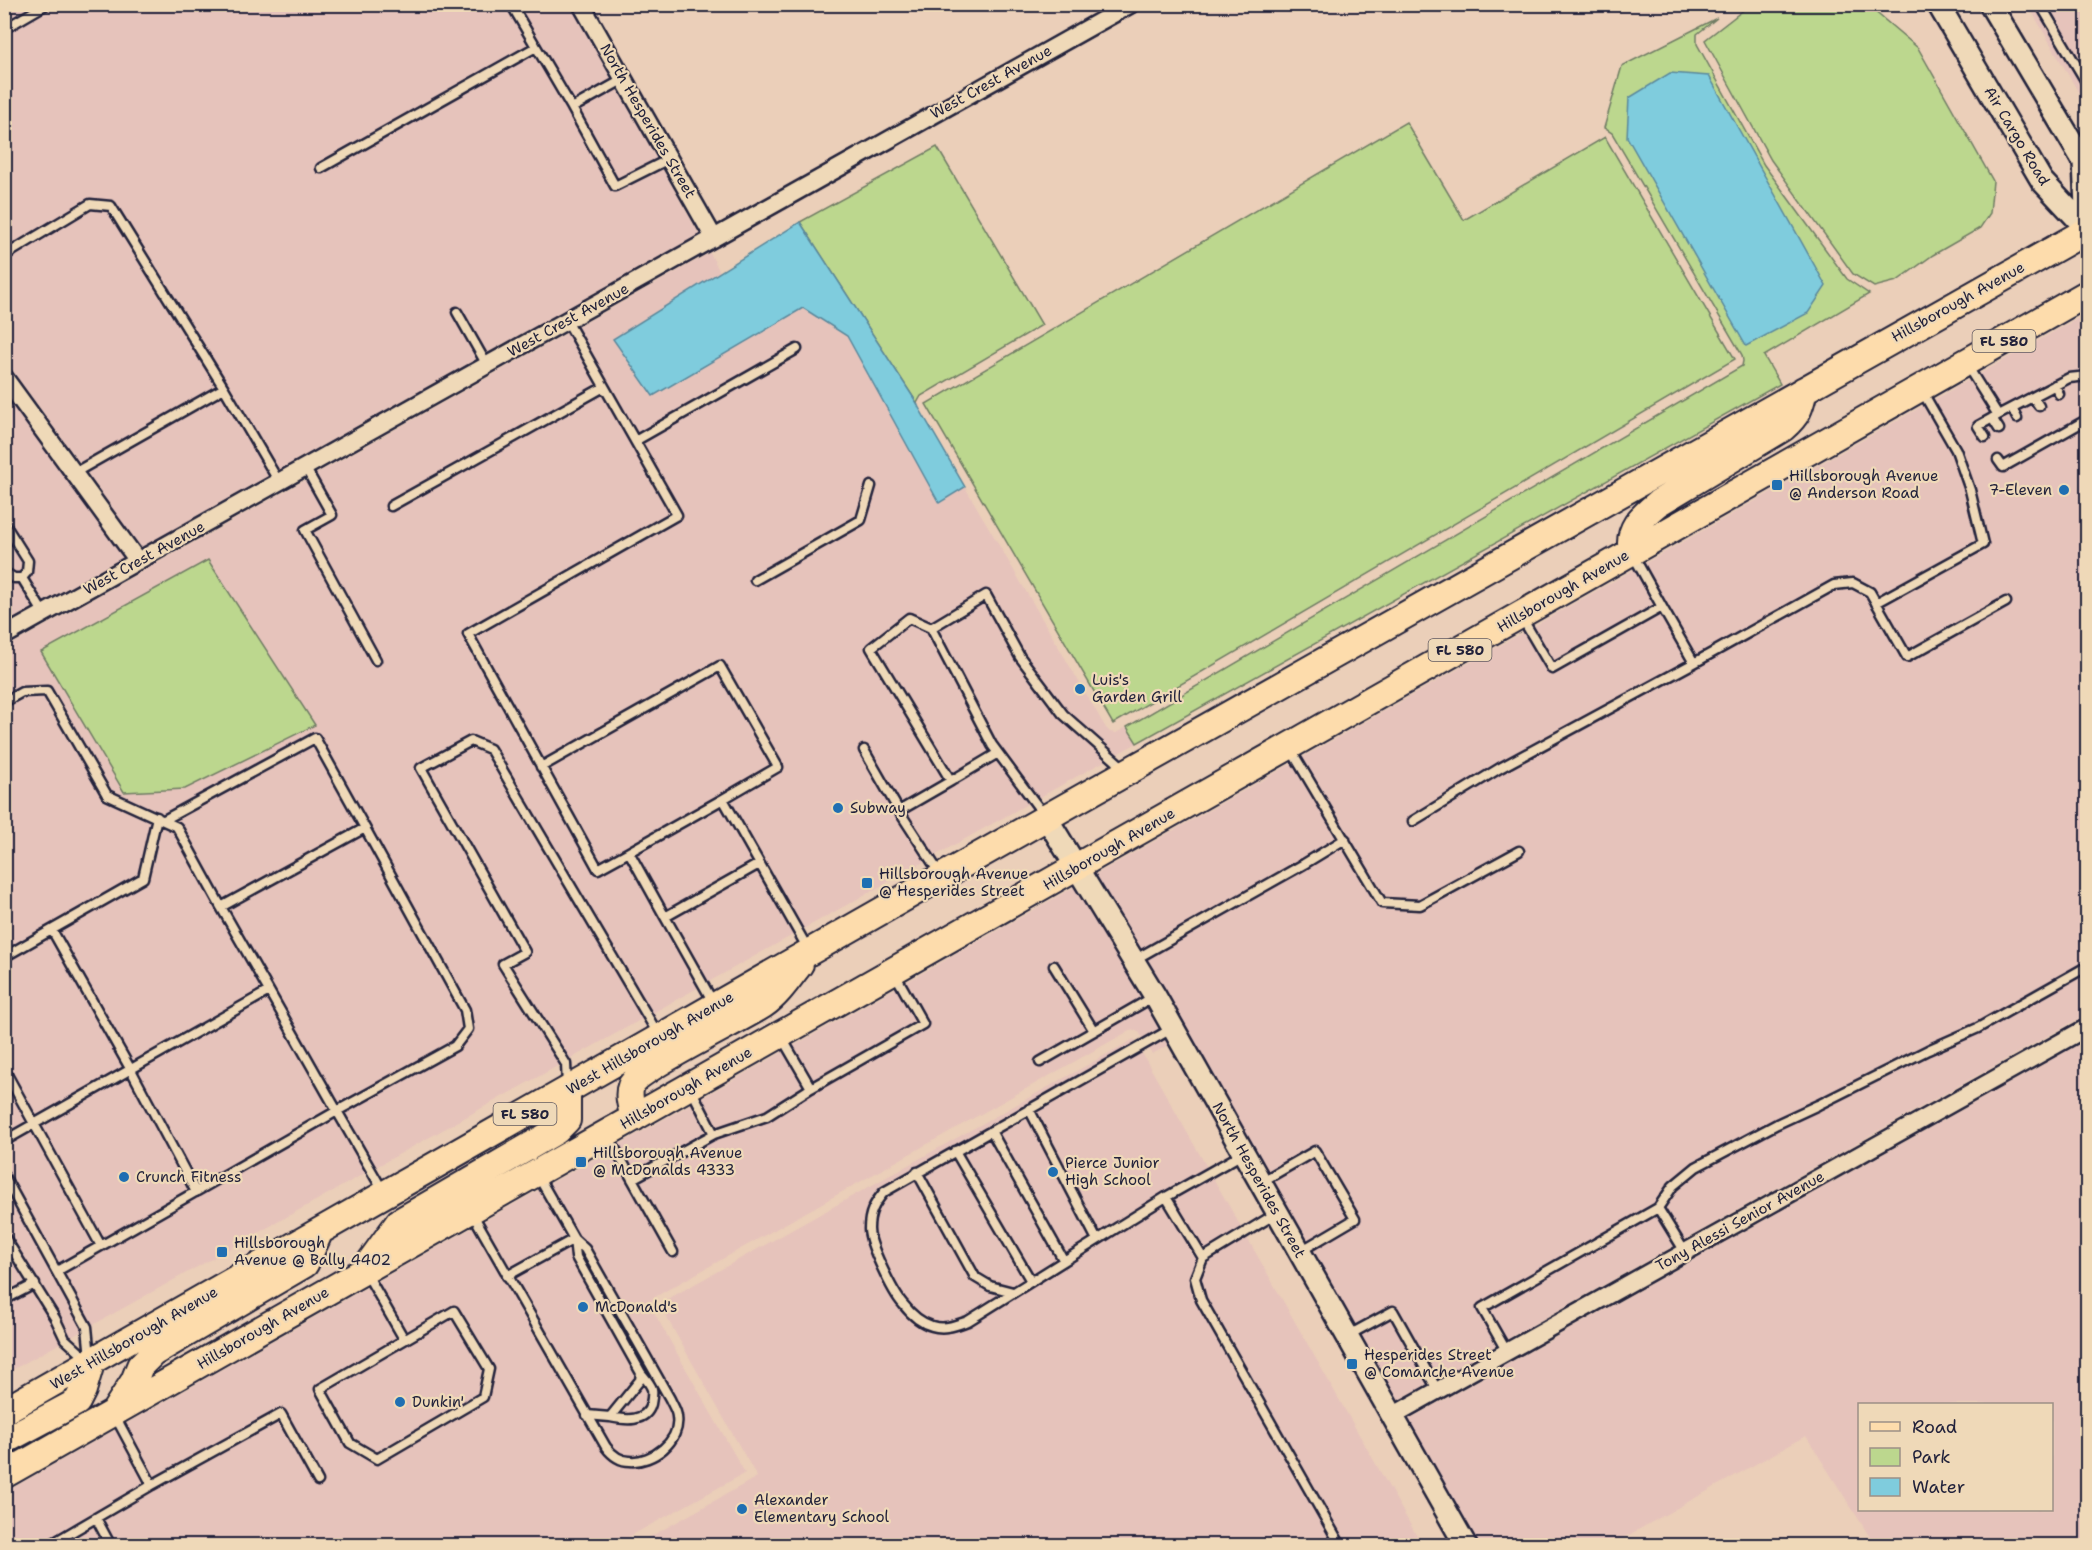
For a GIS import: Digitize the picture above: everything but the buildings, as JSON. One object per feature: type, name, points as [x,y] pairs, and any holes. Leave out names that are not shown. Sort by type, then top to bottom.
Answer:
[{"type":"main road","name":"Hillsborough Avenue","points":[[1046,818],[2088,230]]},
{"type":"main road","name":"Hillsborough Avenue","points":[[4,1475],[471,1210],[529,1162],[606,1133],[634,1118],[2088,294]]},
{"type":"main road","points":[[1632,552],[1630,534],[1646,513],[1658,503],[1783,428],[1799,410],[1804,390]]},
{"type":"main road","name":"West Hillsborough Avenue","points":[[4,1411],[1046,818]]},
{"type":"main road","points":[[634,1118],[629,1096],[630,1087],[634,1081],[664,1061],[765,1004],[787,981],[809,952]]},
{"type":"main road","points":[[364,1270],[399,1222],[529,1162],[567,1120],[567,1090]]},
{"type":"main road","points":[[113,1413],[134,1381],[140,1366],[153,1353],[305,1264],[319,1233]]},
{"type":"main road","points":[[4,1441],[76,1402],[83,1390],[90,1363]]},
{"type":"street","name":"North Hesperides Street","points":[[581,4],[714,238]]},
{"type":"street","name":"West Crest Avenue","points":[[4,636],[1131,4]]},
{"type":"street","name":"Air Cargo Road","points":[[1938,4],[2042,181],[2088,230]]},
{"type":"street","points":[[1990,4],[2084,162],[2088,230]]},
{"type":"street","points":[[4,376],[138,561]]},
{"type":"street","name":"North Hesperides Street","points":[[1046,818],[1155,996],[1346,1337],[1466,1545]]},
{"type":"street","name":"Tony Alessi Senior Avenue","points":[[1392,1416],[2088,1027]]},
{"type":"lane","points":[[4,29],[47,4]]},
{"type":"lane","points":[[511,4],[615,186],[669,159]]},
{"type":"lane","points":[[2040,4],[2088,85]]},
{"type":"lane","points":[[321,168],[536,47]]},
{"type":"lane","points":[[572,108],[624,79]]},
{"type":"lane","points":[[4,256],[90,204],[111,206],[224,388],[279,482]]},
{"type":"lane","points":[[457,312],[487,365]]},
{"type":"lane","points":[[541,767],[720,666],[778,767],[598,869],[541,767],[468,634],[677,515],[567,321]]},
{"type":"lane","points":[[634,441],[797,349]]},
{"type":"lane","points":[[1965,363],[1995,417],[1999,429]]},
{"type":"lane","points":[[1985,437],[1978,426],[2069,378],[2088,376]]},
{"type":"lane","points":[[2055,385],[2059,394]]},
{"type":"lane","points":[[391,506],[604,387]]},
{"type":"lane","points":[[74,473],[224,388]]},
{"type":"lane","points":[[1876,603],[1983,544],[1970,490],[1956,450],[1921,388]]},
{"type":"lane","points":[[2033,397],[2039,406]]},
{"type":"lane","points":[[2012,408],[2017,418]]},
{"type":"lane","points":[[1998,460],[2003,467],[2014,456],[2054,433],[2075,422],[2088,419]]},
{"type":"lane","points":[[305,467],[332,514],[305,530],[376,660]]},
{"type":"lane","points":[[754,580],[861,520],[871,486]]},
{"type":"lane","points":[[4,523],[28,561],[27,572],[22,578]]},
{"type":"lane","points":[[1632,552],[1695,663]]},
{"type":"lane","points":[[4,572],[14,578],[22,578]]},
{"type":"lane","points":[[22,578],[44,614]]},
{"type":"lane","points":[[1413,821],[1500,768],[1834,585],[1853,584],[1870,592],[1907,657],[2006,602]]},
{"type":"lane","points":[[931,628],[986,595],[1020,657],[1063,714],[1128,771]]},
{"type":"lane","points":[[1520,615],[1552,669],[1662,607]]},
{"type":"lane","points":[[951,781],[871,648],[909,618],[931,628],[998,753],[1046,818]]},
{"type":"lane","points":[[4,702],[22,692],[47,691],[106,795],[177,826],[385,1194]]},
{"type":"lane","points":[[4,957],[143,878],[160,819],[315,738],[465,1010],[468,1029],[455,1046],[57,1271]]},
{"type":"lane","points":[[567,1090],[566,1064],[503,964],[525,952],[422,768],[471,741],[490,749],[659,1037]]},
{"type":"lane","points":[[1289,746],[1382,903],[1420,905],[1519,851]]},
{"type":"lane","points":[[864,750],[899,812],[941,877]]},
{"type":"lane","points":[[899,812],[998,753]]},
{"type":"lane","points":[[723,799],[809,952]]},
{"type":"lane","points":[[221,907],[364,828]]},
{"type":"lane","points":[[1133,960],[1345,839]]},
{"type":"lane","points":[[628,852],[715,1005]]},
{"type":"lane","points":[[665,917],[759,864]]},
{"type":"lane","points":[[52,930],[196,1192]]},
{"type":"lane","points":[[1054,966],[1094,1031]]},
{"type":"lane","points":[[1507,1352],[1482,1308],[1658,1208],[1673,1186],[1695,1167],[1777,1124],[1978,1028],[2088,966]]},
{"type":"lane","points":[[632,1179],[714,1134],[767,1116],[811,1088],[924,1024],[894,970]]},
{"type":"lane","points":[[4,1141],[269,991]]},
{"type":"lane","points":[[1040,1062],[1155,996]]},
{"type":"lane","points":[[1173,1028],[884,1192],[874,1203],[868,1232],[874,1249],[901,1302],[910,1313],[932,1326],[948,1328],[968,1321],[1166,1197],[1244,1153]]},
{"type":"lane","points":[[780,1035],[811,1088]]},
{"type":"lane","points":[[4,1069],[36,1123],[44,1143],[101,1246]]},
{"type":"lane","points":[[690,1086],[714,1134]]},
{"type":"lane","points":[[1029,1109],[1097,1240]]},
{"type":"lane","points":[[991,1131],[1064,1261]]},
{"type":"lane","points":[[606,1133],[673,1252]]},
{"type":"lane","points":[[955,1151],[1031,1281]]},
{"type":"lane","points":[[1261,1183],[1315,1151],[1355,1219],[1299,1252]]},
{"type":"lane","points":[[471,1210],[606,1447],[614,1456],[630,1461],[648,1458],[662,1450],[674,1438],[677,1426],[677,1416],[670,1399],[585,1248],[574,1239],[529,1162]]},
{"type":"lane","points":[[917,1172],[975,1277],[990,1286],[1013,1292]]},
{"type":"lane","points":[[4,1176],[87,1327],[90,1363]]},
{"type":"lane","points":[[1166,1197],[1203,1258]]},
{"type":"lane","points":[[1658,1208],[1685,1252]]},
{"type":"lane","points":[[1278,1213],[1203,1258],[1195,1278],[1201,1300],[1341,1545]]},
{"type":"lane","points":[[4,1236],[56,1318],[65,1339],[90,1363]]},
{"type":"lane","points":[[507,1276],[574,1239]]},
{"type":"lane","points":[[574,1239],[576,1257],[641,1372],[652,1387],[653,1396],[650,1408],[638,1418],[627,1420],[587,1415]]},
{"type":"lane","points":[[364,1270],[404,1339]]},
{"type":"lane","points":[[4,1300],[35,1284]]},
{"type":"lane","points":[[454,1311],[489,1369],[483,1397],[377,1459],[350,1443],[320,1389],[404,1339],[454,1311]]},
{"type":"lane","points":[[1346,1337],[1393,1311],[1438,1391]]},
{"type":"lane","points":[[610,1417],[640,1380],[641,1372]]},
{"type":"lane","points":[[113,1413],[152,1485]]},
{"type":"lane","points":[[48,1545],[281,1414],[318,1481]]},
{"type":"lane","points":[[96,1518],[111,1545]]},
{"type":"shaded area","points":[[4,5],[570,5],[699,234],[141,547],[5,360]]},
{"type":"shaded area","points":[[2028,5],[2087,5],[2087,107]]},
{"type":"shaded area","points":[[710,253],[720,272],[613,339],[654,396],[802,308],[847,336],[939,503],[965,487],[1106,728],[1116,733],[1127,727],[1137,743],[5,1374],[4,649]]},
{"type":"shaded area","points":[[2087,313],[2087,1014],[1395,1402],[1093,876]]},
{"type":"shaded area","points":[[4,394],[123,557],[5,623],[4,623]]},
{"type":"shaded area","points":[[1076,886],[1171,1044],[1152,1054],[1139,1032],[1129,1031],[653,1298],[652,1309],[745,1473],[614,1545],[5,1545],[4,1493]]},
{"type":"shaded area","name":"Pierce Junior High School","points":[[1134,1039],[1422,1545],[634,1546],[757,1477],[659,1304]]},
{"type":"shaded area","points":[[2087,1040],[2087,1545],[1875,1545],[1806,1436],[1611,1545],[1477,1545],[1406,1421]]},
{"type":"green space","points":[[1750,5],[1867,5],[1918,48],[1993,181],[1990,213],[1980,228],[1933,255],[1897,281],[1874,287],[1853,274],[1771,160],[1705,40]]},
{"type":"green space","points":[[1717,18],[1697,34],[1697,44],[1764,165],[1847,279],[1869,294],[1764,356],[1780,384],[1137,743],[1127,727],[1742,366],[1742,355],[1612,133],[1604,128],[1622,66]]},
{"type":"green space","points":[[1406,122],[1464,220],[1605,137],[1735,359],[1113,724],[926,404]]},
{"type":"green space","points":[[937,147],[1042,325],[921,396],[917,403],[800,222]]},
{"type":"green space","points":[[208,560],[315,725],[185,789],[124,792],[41,652]]},
{"type":"water","points":[[1670,73],[1709,76],[1826,286],[1808,313],[1746,346],[1627,137],[1629,98]]},
{"type":"water","points":[[800,222],[917,403],[965,487],[939,503],[847,336],[803,308],[653,396],[613,339]]},
{"type":"place","name":"Hillsborough Avenue @ Anderson Road","points":[[1777,485]]},
{"type":"place","name":"7-Eleven","points":[[2064,490]]},
{"type":"place","name":"Luis's Garden Grill","points":[[1080,689]]},
{"type":"place","name":"Subway","points":[[838,808]]},
{"type":"place","name":"Hillsborough Avenue @ Hesperides Street","points":[[867,883]]},
{"type":"place","name":"Hillsborough Avenue @ McDonalds 4333","points":[[581,1162]]},
{"type":"place","name":"Pierce Junior High School","points":[[1053,1172]]},
{"type":"place","name":"Crunch Fitness","points":[[124,1177]]},
{"type":"place","name":"Hillsborough Avenue @ Bally 4402","points":[[222,1252]]},
{"type":"place","name":"McDonald's","points":[[583,1307]]},
{"type":"place","name":"Hesperides Street @ Comanche Avenue","points":[[1352,1364]]},
{"type":"place","name":"Dunkin'","points":[[400,1402]]},
{"type":"place","name":"Alexander Elementary School","points":[[742,1509]]}]
